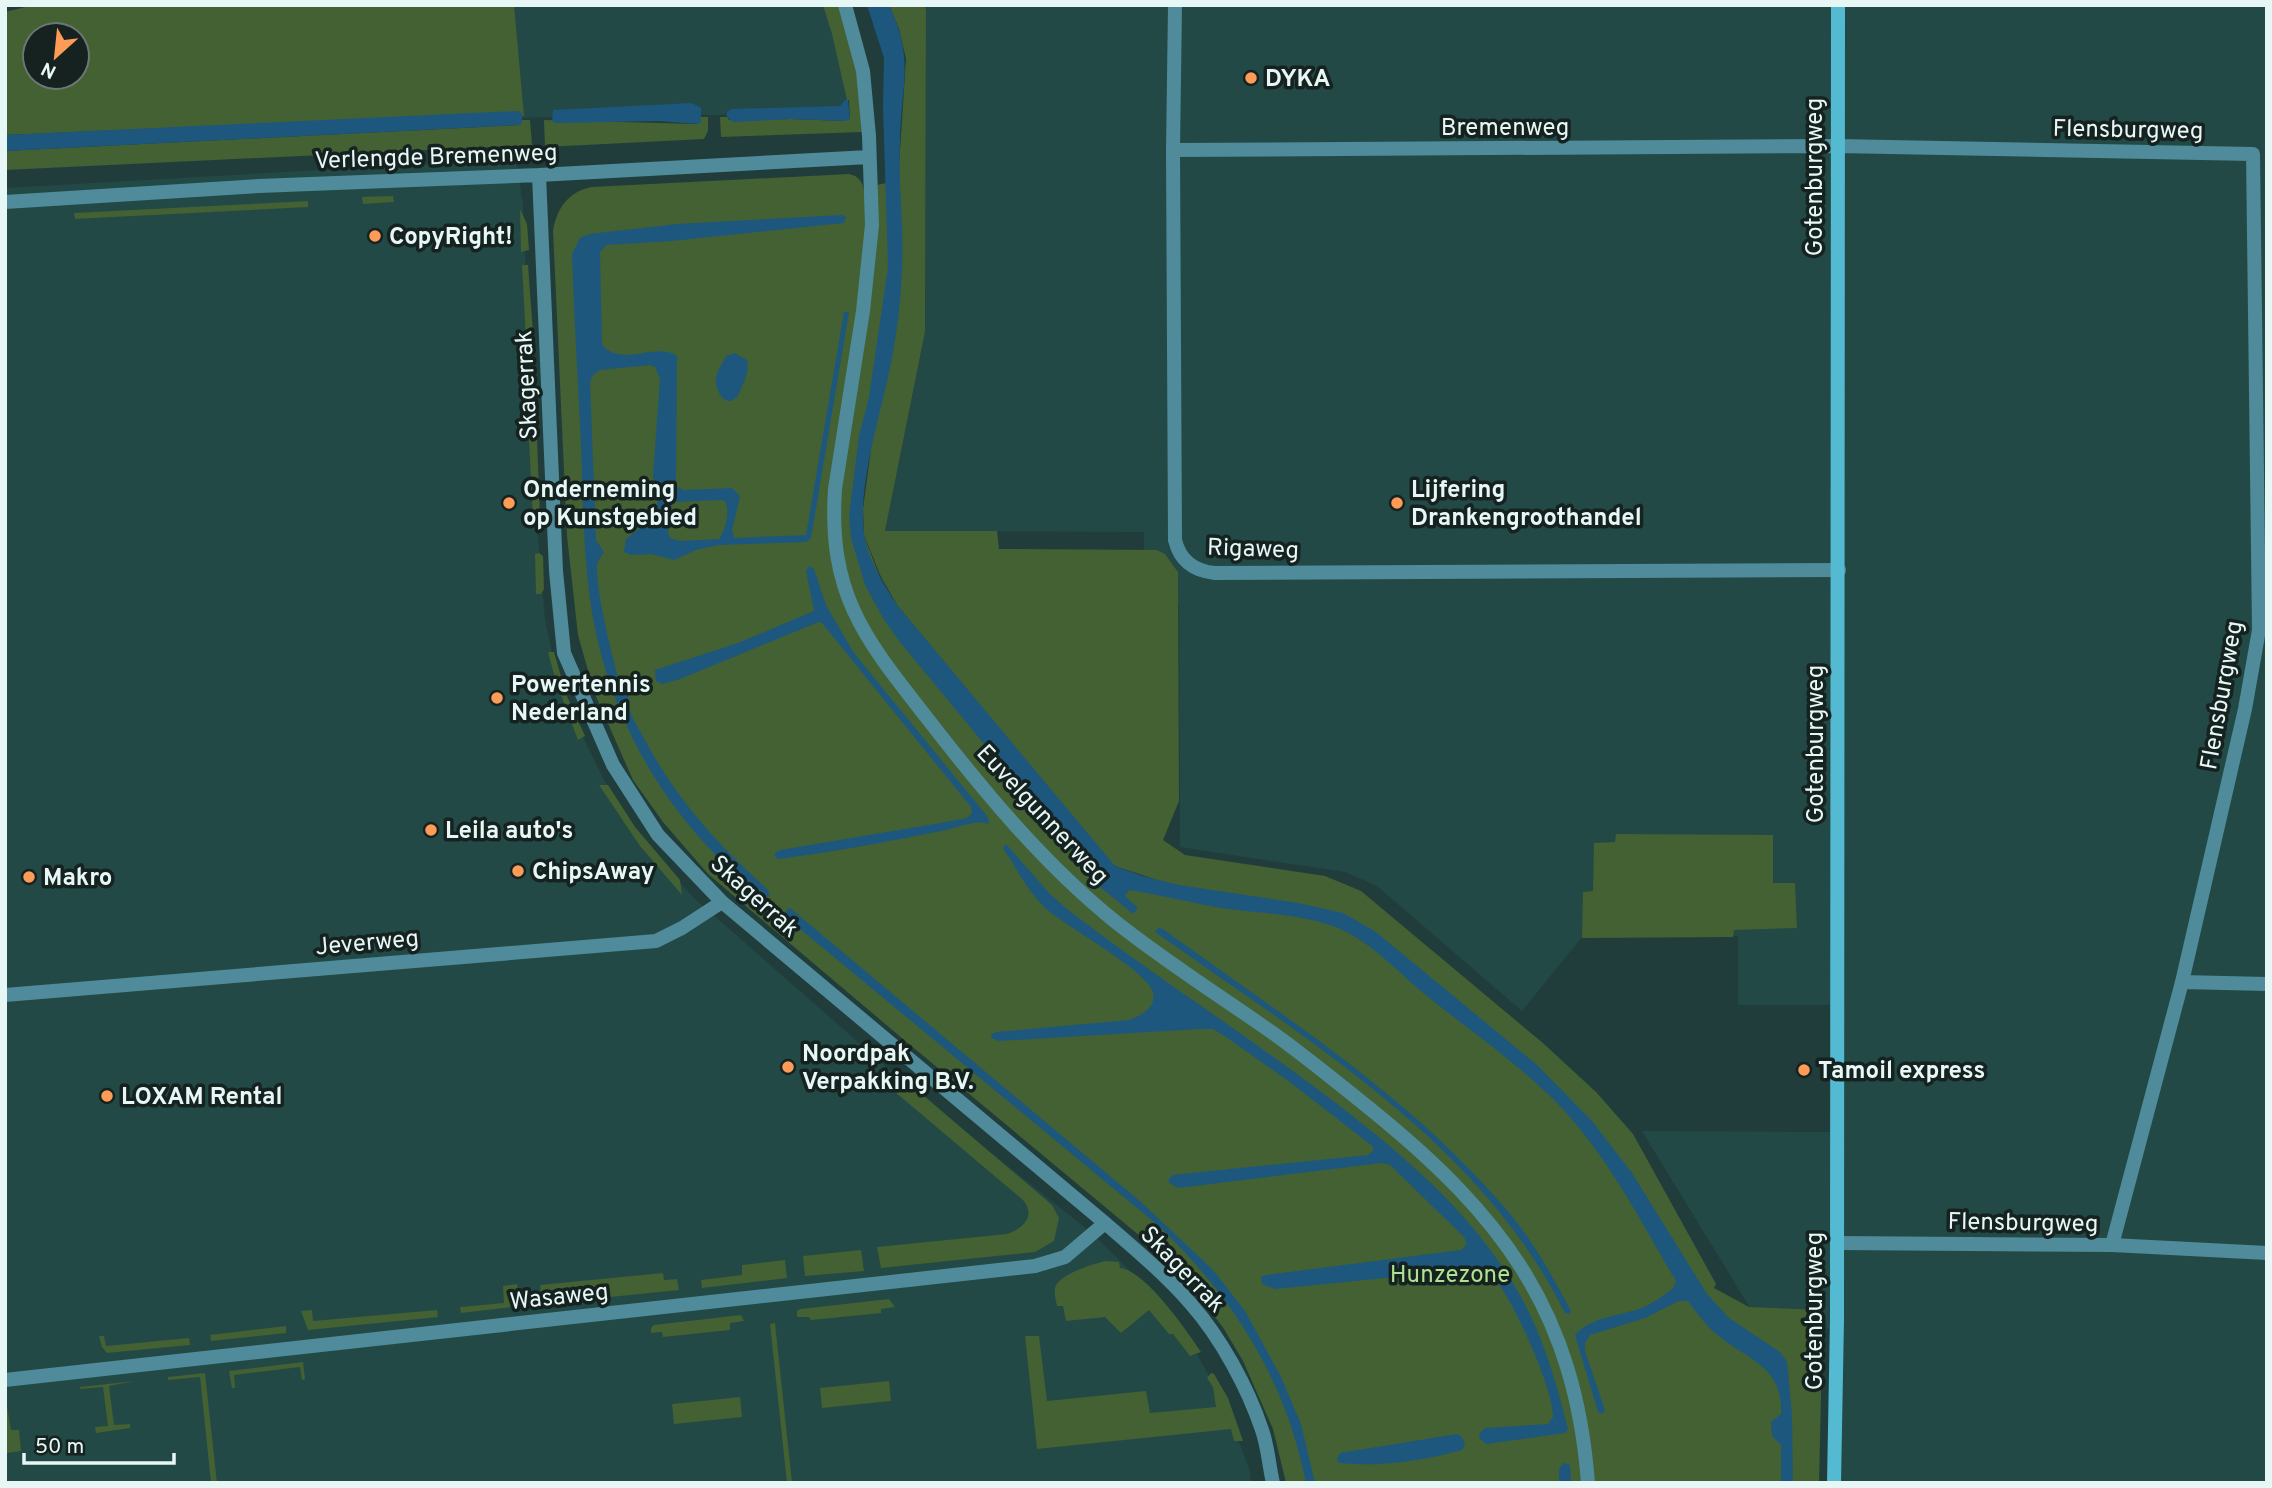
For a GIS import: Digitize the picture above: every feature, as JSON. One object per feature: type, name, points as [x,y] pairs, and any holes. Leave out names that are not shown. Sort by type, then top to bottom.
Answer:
[{"type":"street","name":"Euvelgunnerweg","points":[[845,5],[863,71],[872,225],[863,311],[835,489],[834,514],[838,564],[859,624],[881,659],[940,735],[1040,851],[1073,884],[1114,920],[1331,1077],[1413,1144],[1474,1204],[1528,1277],[1554,1328],[1580,1411],[1588,1483]]},
{"type":"street","name":"Rigaweg","points":[[1175,5],[1175,540],[1181,556],[1196,569],[1215,573],[1839,570]]},
{"type":"street","name":"Gotenburgweg","points":[[1834,1483],[1839,570],[1838,5]]},
{"type":"street","name":"Bremenweg","points":[[1173,150],[1837,146]]},
{"type":"street","name":"Flensburgweg","points":[[1837,146],[2260,154],[2259,630],[2245,709],[2182,982],[2112,1245],[1837,1242]]},
{"type":"street","name":"Verlengde Bremenweg","points":[[5,202],[259,186],[539,175],[869,157]]},
{"type":"street","name":"Skagerrak","points":[[539,175],[556,571],[564,653],[613,765],[658,835],[722,902],[1105,1223],[1162,1273],[1192,1305],[1213,1332],[1244,1386],[1263,1431],[1273,1483]]},
{"type":"street","name":"Jeverweg","points":[[5,995],[656,941],[722,902]]},
{"type":"street","points":[[2182,982],[2267,984]]},
{"type":"street","name":"Wasaweg","points":[[5,1380],[1035,1266],[1065,1257],[1105,1223]]},
{"type":"street","points":[[2112,1245],[2267,1252]]},
{"type":"shaded area","points":[[485,5],[826,5],[850,113],[501,118]]},
{"type":"shaded area","points":[[924,5],[2267,5],[2267,1483],[1832,1483],[1837,1328],[1792,1331],[1752,1311],[1642,1131],[1837,1132],[1830,1005],[1738,1005],[1738,936],[1582,937],[1522,1011],[1377,886],[1345,872],[1180,847],[1179,604],[1144,605],[1144,532],[885,531],[925,332]]},
{"type":"shaded area","points":[[516,159],[523,206],[536,514],[545,620],[554,662],[570,710],[603,778],[635,834],[695,899],[916,1093],[1093,1234],[1156,1297],[1194,1349],[1222,1399],[1249,1468],[1251,1483],[5,1483],[5,188]]},
{"type":"green space","points":[[34,5],[514,5],[524,116],[522,113],[5,135],[5,12]]},
{"type":"green space","points":[[823,5],[839,5],[857,72],[862,132],[721,137],[720,117],[727,117],[729,120],[845,121],[850,118],[849,100]]},
{"type":"green space","name":"Hunzezone","points":[[889,5],[924,5],[926,10],[925,332],[885,531],[997,531],[999,549],[1157,550],[1165,554],[1178,572],[1179,801],[1163,840],[1185,855],[1325,876],[1361,891],[1544,1044],[1596,1092],[1633,1134],[1716,1284],[1714,1288],[1749,1307],[1823,1310],[1819,1483],[1286,1483],[1273,1429],[1243,1361],[1194,1288],[1140,1236],[708,874],[663,822],[633,780],[594,692],[578,635],[567,536],[553,230],[555,222],[570,197],[592,187],[849,174],[860,180],[864,192],[886,183],[886,189],[897,188],[875,414],[859,523],[889,601],[1113,870],[1169,884],[1115,866],[1107,859],[897,605],[881,577],[864,535],[863,509],[873,434],[892,352],[902,266],[899,166],[906,59],[899,29]]},
{"type":"green space","points":[[701,117],[708,117],[708,131],[704,139],[545,147],[544,120],[698,124]]},
{"type":"green space","points":[[522,120],[530,120],[532,145],[5,170],[5,151],[520,125]]},
{"type":"green space","points":[[393,196],[394,202],[363,204],[362,197]]},
{"type":"green space","points":[[308,201],[308,207],[75,219],[74,213]]},
{"type":"green space","points":[[520,209],[527,224],[529,250],[521,252]]},
{"type":"green space","points":[[522,265],[528,265],[533,333],[531,338],[526,340]]},
{"type":"green space","points":[[527,370],[535,373],[536,413],[533,417],[528,417]]},
{"type":"green space","points":[[529,438],[537,439],[540,516],[533,521]]},
{"type":"green space","points":[[535,554],[543,556],[544,589],[541,594],[536,594]]},
{"type":"green space","points":[[548,652],[554,652],[566,694],[585,736],[578,740],[556,682]]},
{"type":"green space","points":[[599,785],[608,785],[635,827],[680,880],[682,895],[640,846]]},
{"type":"green space","points":[[1616,834],[1773,835],[1773,883],[1795,883],[1797,928],[1734,930],[1733,937],[1582,938],[1583,892],[1593,891],[1594,843],[1615,842]]},
{"type":"green space","points":[[917,1090],[1052,1205],[1059,1218],[1054,1241],[1035,1252],[881,1268],[877,1247],[1007,1234],[1023,1225],[1028,1216],[1023,1200],[895,1092]]},
{"type":"green space","points":[[861,1250],[864,1271],[805,1276],[803,1256]]},
{"type":"green space","points":[[785,1260],[787,1278],[702,1288],[701,1280],[742,1275],[742,1265]]},
{"type":"green space","points":[[1105,1261],[1119,1262],[1120,1268],[1130,1271],[1153,1290],[1201,1352],[1190,1356],[1149,1310],[1121,1333],[1105,1317],[1066,1321],[1063,1306],[1057,1306],[1057,1284],[1076,1271]]},
{"type":"green space","points":[[663,1273],[664,1280],[677,1279],[679,1290],[542,1304],[540,1285]]},
{"type":"green space","points":[[517,1284],[520,1306],[461,1313],[460,1307],[504,1303],[503,1286]]},
{"type":"green space","points":[[889,1299],[895,1307],[881,1309],[881,1313],[811,1320],[809,1317],[797,1317],[797,1311],[800,1309]]},
{"type":"green space","points":[[312,1310],[313,1321],[437,1310],[438,1317],[308,1330],[301,1311]]},
{"type":"green space","points":[[741,1315],[744,1321],[730,1323],[730,1330],[663,1337],[662,1332],[651,1333],[654,1325]]},
{"type":"green space","points":[[775,1323],[792,1483],[787,1483],[770,1324]]},
{"type":"green space","points":[[286,1326],[286,1333],[211,1341],[210,1335]]},
{"type":"green space","points":[[99,1336],[104,1336],[106,1346],[189,1338],[190,1345],[107,1353]]},
{"type":"green space","points":[[1025,1336],[1039,1336],[1047,1401],[1146,1391],[1150,1413],[1216,1407],[1213,1387],[1207,1378],[1211,1373],[1228,1398],[1243,1441],[1234,1441],[1231,1429],[1037,1449]]},
{"type":"green space","points":[[303,1362],[305,1379],[302,1380],[300,1367],[234,1375],[235,1388],[232,1388],[229,1371]]},
{"type":"green space","points":[[205,1373],[217,1483],[211,1483],[200,1377],[168,1380],[168,1377]]},
{"type":"green space","points":[[135,1381],[109,1386],[114,1425],[130,1424],[130,1428],[96,1433],[95,1427],[108,1426],[103,1387],[80,1387]]},
{"type":"green space","points":[[889,1381],[891,1401],[822,1408],[820,1388]]},
{"type":"green space","points":[[5,1395],[11,1430],[19,1430],[21,1451],[7,1453]]},
{"type":"green space","points":[[740,1397],[742,1417],[674,1424],[672,1404]]},
{"type":"water","points":[[867,5],[889,5],[902,42],[905,72],[900,156],[901,294],[891,364],[866,476],[863,515],[869,552],[897,605],[1115,866],[1179,885],[1298,903],[1343,913],[1376,932],[1537,1065],[1592,1121],[1632,1173],[1707,1294],[1729,1318],[1780,1352],[1787,1362],[1792,1415],[1793,1483],[1781,1483],[1781,1445],[1772,1436],[1771,1422],[1781,1414],[1777,1386],[1771,1376],[1754,1360],[1716,1334],[1688,1301],[1679,1301],[1645,1318],[1590,1335],[1585,1343],[1585,1351],[1605,1410],[1602,1414],[1598,1412],[1575,1335],[1598,1320],[1646,1306],[1674,1287],[1676,1281],[1607,1166],[1558,1104],[1509,1060],[1422,992],[1372,948],[1338,928],[1298,917],[1228,909],[1129,890],[1125,896],[1138,908],[1133,914],[1099,886],[883,618],[865,585],[851,538],[849,516],[859,436],[869,397],[888,267],[884,58]]},
{"type":"water","points":[[848,100],[850,119],[846,121],[791,119],[733,122],[727,117],[727,112],[731,109],[840,106]]},
{"type":"water","points":[[692,103],[701,108],[699,124],[658,121],[552,121],[553,110]]},
{"type":"water","points":[[518,111],[522,113],[520,125],[5,151],[5,135]]},
{"type":"water","points":[[842,215],[846,217],[844,223],[606,245],[600,252],[602,345],[620,354],[660,351],[677,356],[676,486],[683,490],[732,488],[740,496],[732,531],[735,538],[806,535],[844,312],[849,312],[811,538],[806,542],[719,545],[696,550],[674,560],[651,554],[631,555],[624,552],[626,539],[650,520],[657,508],[658,498],[653,476],[660,379],[655,367],[650,365],[600,370],[590,381],[596,540],[604,552],[598,561],[598,583],[618,678],[630,686],[628,701],[631,714],[670,782],[715,838],[767,889],[770,895],[765,898],[731,870],[700,838],[672,803],[648,766],[627,727],[611,686],[598,643],[590,599],[572,254],[580,238],[589,234],[677,224]],"holes":[[[725,501],[726,520],[719,539],[680,541],[670,538],[668,533],[672,502]]]},
{"type":"water","points":[[735,353],[747,360],[748,366],[737,397],[728,401],[718,391],[716,377],[726,356]]},
{"type":"water","points":[[810,566],[814,569],[826,605],[854,653],[987,816],[988,824],[972,823],[820,853],[779,859],[774,856],[780,850],[967,818],[972,813],[971,807],[822,623],[680,679],[662,684],[656,681],[655,670],[738,643],[814,611],[806,571]]},
{"type":"water","points":[[1006,844],[1050,894],[1067,909],[1350,1114],[1421,1173],[1463,1216],[1500,1264],[1526,1306],[1553,1375],[1568,1429],[1565,1433],[1486,1444],[1479,1438],[1485,1428],[1548,1424],[1553,1417],[1546,1384],[1528,1338],[1505,1294],[1485,1268],[1275,1289],[1262,1284],[1261,1277],[1266,1275],[1463,1249],[1466,1244],[1464,1237],[1390,1165],[1382,1163],[1178,1188],[1168,1182],[1172,1175],[1368,1155],[1374,1150],[1287,1080],[1226,1037],[1213,1029],[1200,1029],[999,1041],[991,1038],[996,1032],[1129,1020],[1148,1009],[1154,996],[1146,981],[1135,971],[1043,905],[1003,848]]},
{"type":"water","points":[[790,908],[1141,1202],[1213,1270],[1245,1311],[1281,1377],[1301,1424],[1315,1483],[1306,1483],[1285,1409],[1253,1343],[1212,1283],[1187,1255],[1160,1227],[788,919],[785,912]]},
{"type":"water","points":[[1158,928],[1298,1025],[1428,1129],[1468,1167],[1515,1220],[1549,1271],[1571,1311],[1570,1314],[1565,1313],[1529,1252],[1487,1197],[1438,1146],[1330,1056],[1158,934],[1155,931]]},
{"type":"water","points":[[1457,1434],[1462,1437],[1465,1445],[1462,1450],[1432,1457],[1371,1464],[1339,1463],[1337,1459],[1340,1453]]},
{"type":"water","points":[[1563,1463],[1570,1465],[1571,1483],[1559,1483],[1559,1470]]},
{"type":"place","name":"DYKA","points":[[1251,78]]},
{"type":"place","name":"CopyRight!","points":[[375,236]]},
{"type":"place","name":"Onderneming op Kunstgebied","points":[[509,503]]},
{"type":"place","name":"Lijfering Drankengroothandel","points":[[1397,503]]},
{"type":"place","name":"Powertennis Nederland","points":[[497,698]]},
{"type":"place","name":"Leila auto's","points":[[431,830]]},
{"type":"place","name":"ChipsAway","points":[[518,871]]},
{"type":"place","name":"Makro","points":[[29,877]]},
{"type":"place","name":"Noordpak Verpakking B.V.","points":[[788,1067]]},
{"type":"place","name":"Tamoil express","points":[[1804,1070]]},
{"type":"place","name":"LOXAM Rental","points":[[107,1096]]}]
